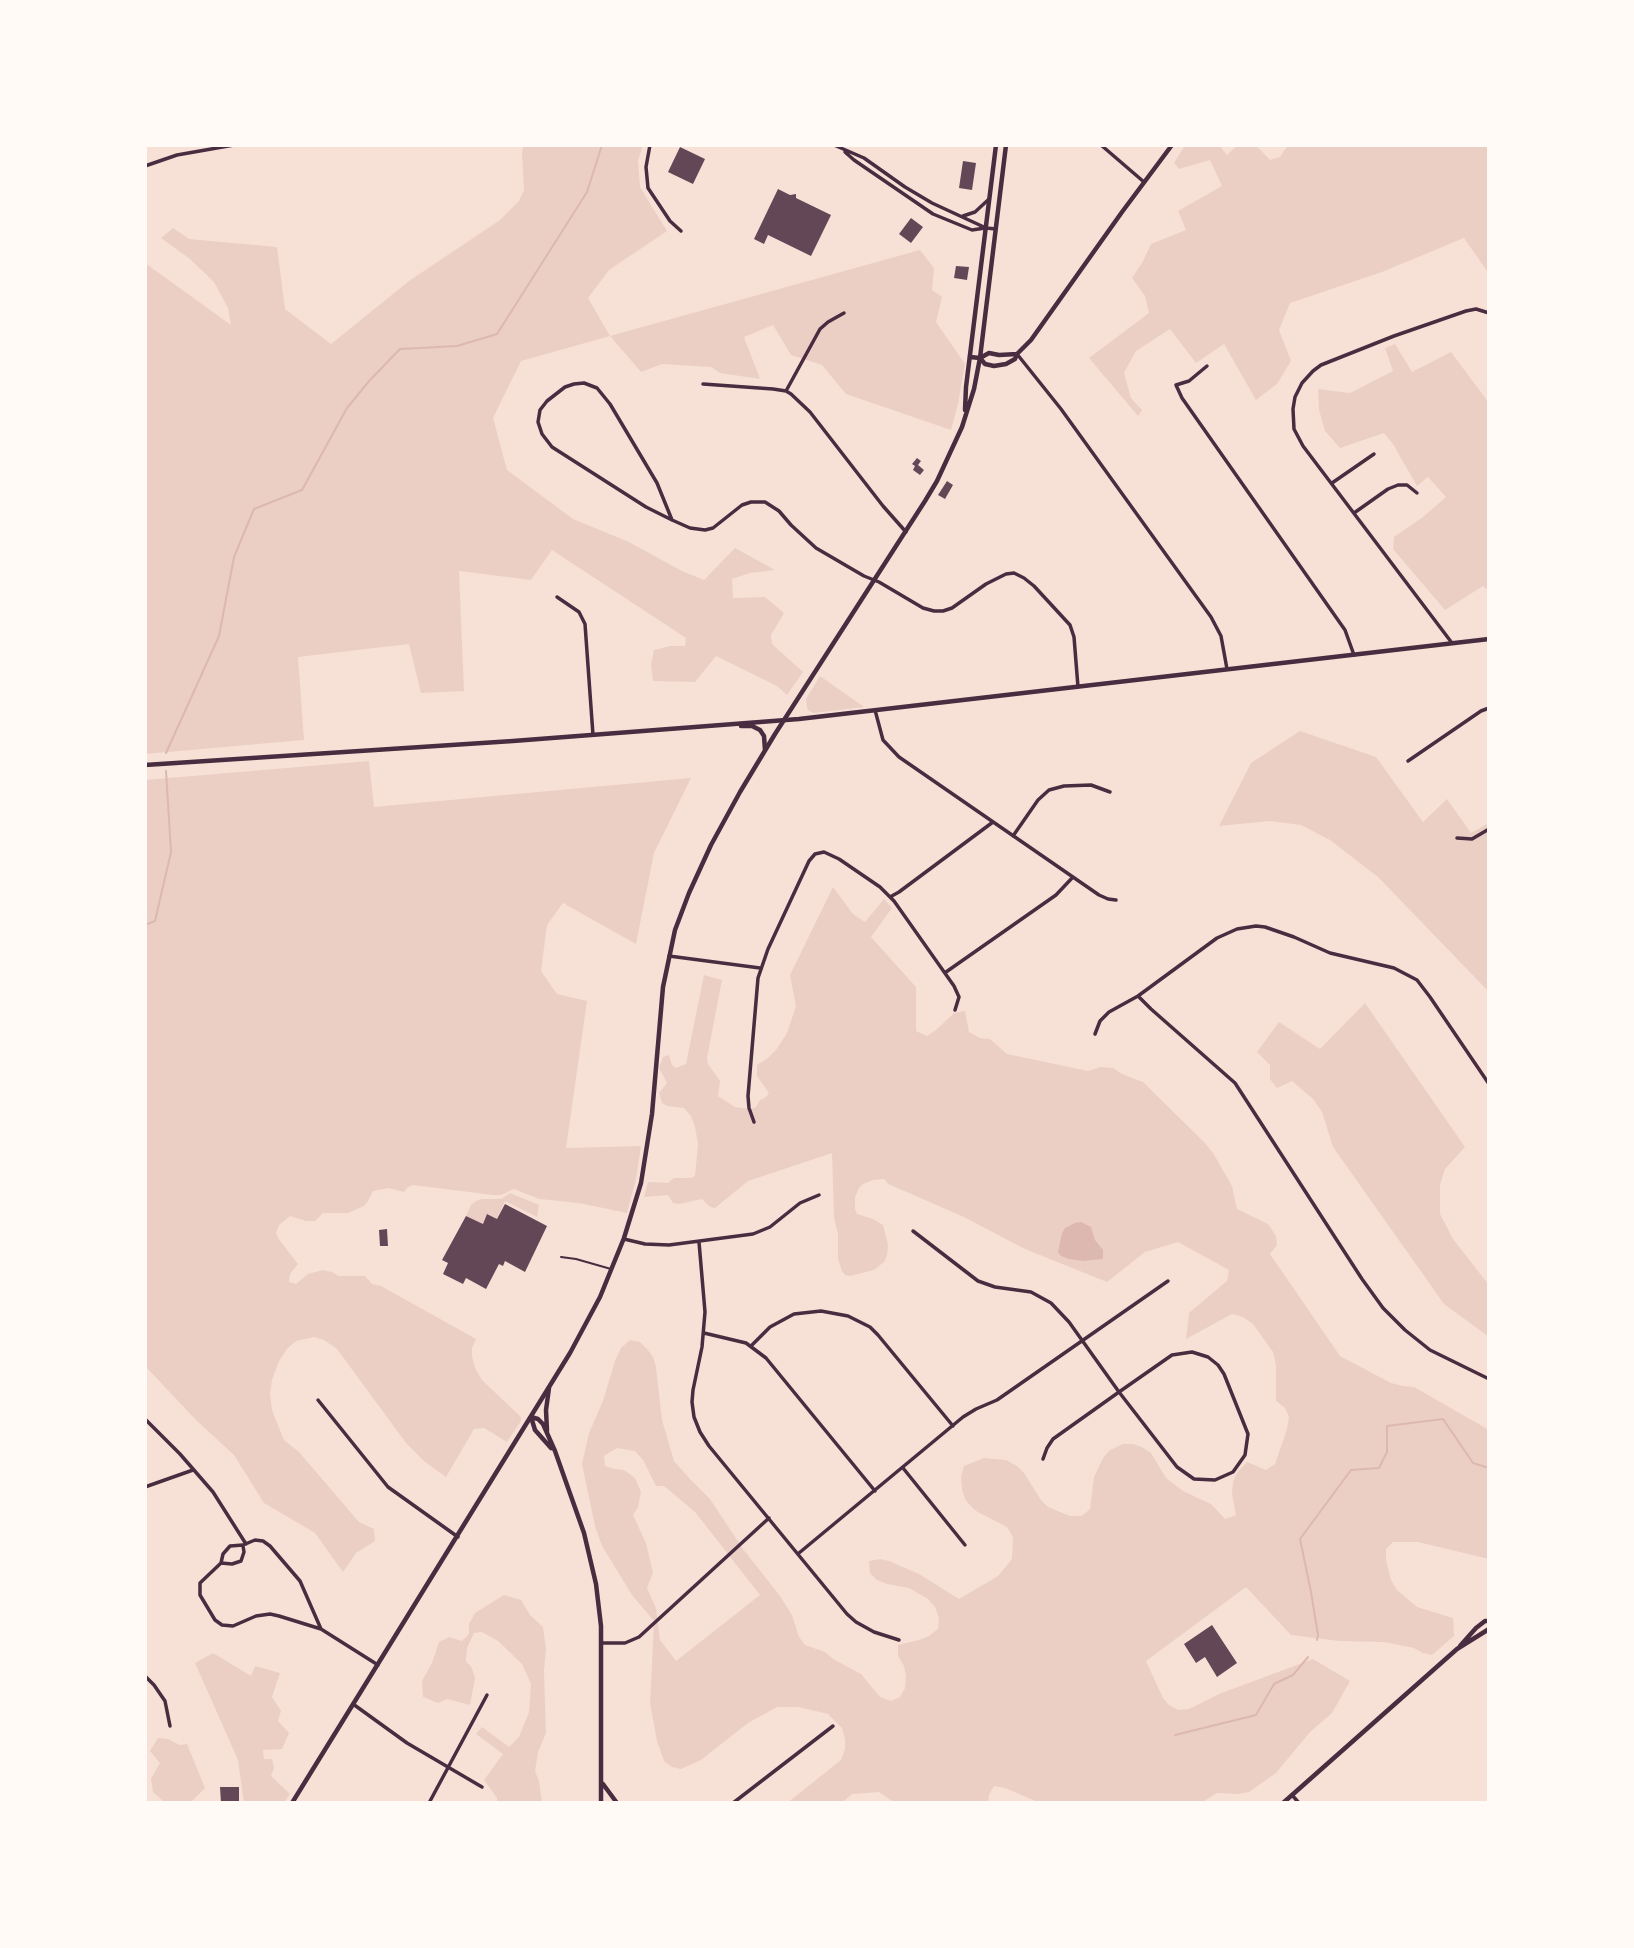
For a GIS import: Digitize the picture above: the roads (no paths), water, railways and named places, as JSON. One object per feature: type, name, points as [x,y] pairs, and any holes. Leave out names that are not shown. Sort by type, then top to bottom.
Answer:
[{"type":"street","points":[[145,166],[177,155],[234,145]]},
{"type":"street","points":[[650,145],[646,167],[648,188],[670,221],[681,231]]},
{"type":"street","points":[[834,145],[864,158],[924,199],[986,228]]},
{"type":"street","points":[[965,414],[996,145]]},
{"type":"street","points":[[292,1803],[549,1388],[587,1324],[612,1270],[634,1210],[646,1158],[660,1008],[678,921],[696,875],[726,817],[765,750],[906,532],[937,481],[959,435],[974,389],[980,358],[1006,145]]},
{"type":"street","points":[[1101,145],[1144,182]]},
{"type":"street","points":[[980,358],[985,364],[998,366],[1012,361],[1031,340],[1172,145]]},
{"type":"street","points":[[844,150],[854,160],[933,214],[972,230],[996,229]]},
{"type":"street","points":[[961,216],[975,212],[989,200]]},
{"type":"street","points":[[1452,643],[1303,446],[1294,429],[1293,409],[1295,397],[1309,374],[1327,362],[1471,310],[1489,313]]},
{"type":"street","points":[[786,391],[820,329],[844,313]]},
{"type":"street","points":[[970,357],[980,358],[989,353],[1017,354]]},
{"type":"street","points":[[1017,354],[1211,617],[1224,645],[1227,669]]},
{"type":"street","points":[[1207,366],[1189,381],[1176,385],[1185,404],[1345,630],[1354,655]]},
{"type":"street","points":[[672,520],[657,483],[610,404],[597,388],[584,383],[574,384],[565,387],[547,401],[538,416],[540,428],[548,444],[646,507],[672,520],[696,529],[708,530],[718,526],[742,505],[765,502],[779,511],[816,548],[923,608],[943,611],[1006,574],[1014,573],[1024,578],[1070,625],[1074,637],[1079,687]]},
{"type":"street","points":[[703,384],[786,391],[805,407],[906,532]]},
{"type":"street","points":[[1332,484],[1374,454]]},
{"type":"street","points":[[1354,513],[1398,485],[1407,485],[1417,493]]},
{"type":"street","points":[[557,597],[579,612],[585,624],[593,735]]},
{"type":"street","points":[[145,765],[785,720],[1489,639]]},
{"type":"street","points":[[1408,761],[1488,708]]},
{"type":"street","points":[[875,710],[883,740],[899,757],[1099,895],[1116,900]]},
{"type":"street","points":[[712,726],[752,726],[759,729],[764,736],[765,750]]},
{"type":"street","points":[[1013,836],[1038,800],[1049,790],[1064,786],[1091,785],[1110,792]]},
{"type":"street","points":[[890,897],[993,822]]},
{"type":"street","points":[[1457,838],[1472,839],[1489,829]]},
{"type":"street","points":[[754,1122],[748,1108],[748,1096],[756,990],[761,968],[808,861],[815,854],[830,854],[867,878],[899,906],[957,991],[958,1002],[955,1010]]},
{"type":"street","points":[[945,973],[1056,894],[1073,877]]},
{"type":"street","points":[[1095,1034],[1103,1017],[1138,996],[1228,932],[1248,927],[1273,929],[1330,953],[1394,968],[1417,980],[1489,1084]]},
{"type":"street","points":[[669,956],[761,968]]},
{"type":"street","points":[[1138,996],[1235,1083],[1383,1308],[1430,1350],[1489,1379]]},
{"type":"street","points":[[624,1238],[656,1245],[699,1242],[760,1232],[800,1203],[819,1195]]},
{"type":"street","points":[[913,1231],[978,1281],[995,1287],[1027,1291],[1047,1300],[1060,1311],[1119,1392],[1174,1463],[1188,1476],[1204,1481],[1221,1479],[1233,1472],[1244,1458],[1248,1441],[1246,1428],[1224,1374],[1208,1357],[1192,1352],[1172,1355],[1119,1392],[1053,1439],[1042,1460]]},
{"type":"street","points":[[699,1242],[705,1312],[704,1333],[692,1396],[696,1422],[709,1446],[851,1618],[874,1632],[899,1640]]},
{"type":"street","points":[[798,1554],[969,1413],[997,1400],[1168,1281]]},
{"type":"street","points":[[751,1346],[770,1327],[794,1314],[821,1311],[848,1316],[878,1335],[953,1426]]},
{"type":"street","points":[[704,1333],[751,1346],[773,1366],[875,1491]]},
{"type":"street","points":[[547,1432],[549,1388]]},
{"type":"street","points":[[318,1400],[388,1488],[458,1536]]},
{"type":"street","points":[[531,1417],[540,1420],[558,1461],[583,1533],[599,1600],[601,1803]]},
{"type":"street","points":[[531,1417],[535,1430],[548,1443],[558,1461]]},
{"type":"street","points":[[145,1419],[213,1492],[244,1545],[240,1561],[232,1564],[221,1563]]},
{"type":"street","points":[[903,1468],[965,1545]]},
{"type":"street","points":[[145,1487],[193,1470]]},
{"type":"street","points":[[601,1643],[624,1643],[639,1637],[769,1518]]},
{"type":"street","points":[[321,1629],[300,1581],[262,1541],[255,1540],[226,1549],[221,1563],[200,1583],[200,1595],[219,1623],[230,1626],[256,1616],[270,1614],[321,1629],[379,1665]]},
{"type":"street","points":[[1283,1803],[1457,1649],[1476,1628],[1489,1621]]},
{"type":"street","points":[[1457,1649],[1489,1629]]},
{"type":"street","points":[[1475,1638],[1489,1635]]},
{"type":"street","points":[[145,1676],[165,1701],[170,1726]]},
{"type":"street","points":[[429,1803],[486,1695]]},
{"type":"street","points":[[353,1704],[407,1743],[482,1787]]},
{"type":"street","points":[[733,1803],[834,1726]]},
{"type":"street","points":[[601,1782],[617,1803]]},
{"type":"street","points":[[1292,1795],[1299,1803]]},
{"type":"lane","points":[[561,1257],[612,1270]]},
{"type":"waterway","points":[[166,753],[219,636],[234,557],[254,509],[302,490],[347,408],[400,349],[457,346],[497,334],[587,192],[602,145]]},
{"type":"waterway","points":[[145,925],[155,921],[171,852],[166,771]]},
{"type":"waterway","points":[[1317,1640],[1300,1539],[1351,1470],[1379,1468],[1387,1452],[1387,1426],[1443,1419],[1473,1463],[1489,1468]]},
{"type":"waterway","points":[[1175,1735],[1256,1715],[1274,1684],[1293,1675],[1308,1657]]}]
